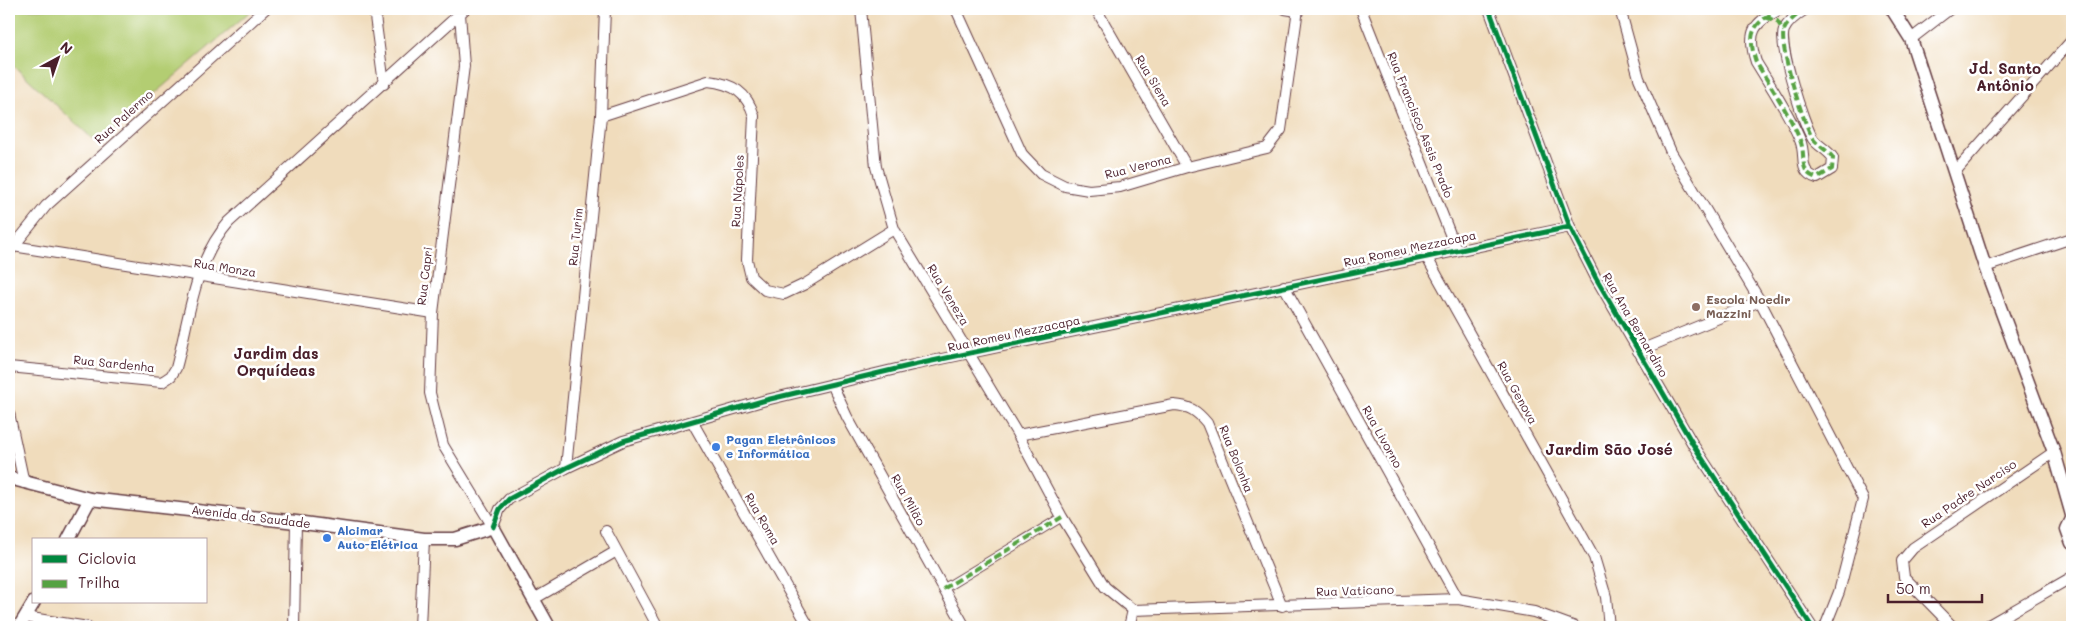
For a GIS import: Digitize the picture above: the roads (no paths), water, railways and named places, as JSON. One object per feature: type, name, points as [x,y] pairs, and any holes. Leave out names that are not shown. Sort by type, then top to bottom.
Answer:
[{"type":"street","name":"Rua Palermo","points":[[11,249],[46,206],[265,9]]},
{"type":"street","points":[[374,9],[384,84]]},
{"type":"street","name":"Rua Turim","points":[[566,468],[601,116],[605,9]]},
{"type":"street","name":"Rua Veneza","points":[[861,9],[876,167],[894,229],[1018,435],[1062,517],[1104,587],[1133,610]]},
{"type":"street","name":"Rua Verona","points":[[956,9],[1022,154],[1041,174],[1064,186],[1089,190],[1120,187],[1187,167],[1267,148],[1276,140],[1281,130],[1298,10]]},
{"type":"street","name":"Rua Siena","points":[[1096,9],[1187,167]]},
{"type":"street","points":[[1285,9],[1298,10]]},
{"type":"street","name":"Rua Francisco Assis Prado","points":[[1361,9],[1456,250]]},
{"type":"street","name":"Rua Ana Bernardino","points":[[1489,9],[1570,227],[1596,278],[1694,446],[1812,627]]},
{"type":"street","points":[[1620,9],[1639,78],[1670,152],[1760,301],[1863,499],[1839,592],[1825,627]]},
{"type":"street","points":[[1781,9],[1766,16],[1751,36],[1752,49],[1756,62],[1801,141],[1803,167],[1808,175],[1817,178],[1832,168],[1833,158],[1813,139],[1790,76],[1782,42],[1784,31],[1794,17],[1806,9]]},
{"type":"street","points":[[1892,9],[1910,39],[1985,267],[2054,452],[2072,514]]},
{"type":"street","points":[[1910,39],[1950,9]]},
{"type":"street","points":[[197,277],[215,238],[229,222],[384,84],[462,11]]},
{"type":"street","name":"Rua Capri","points":[[462,11],[464,66],[433,314],[430,393],[443,445],[493,527]]},
{"type":"street","points":[[1766,16],[1777,21],[1784,31]]},
{"type":"street","points":[[1954,173],[2072,40]]},
{"type":"street","name":"Rua Nápoles","points":[[601,116],[708,81],[726,83],[739,90],[750,102],[754,116],[747,260],[752,277],[765,290],[784,294],[805,284],[894,229]]},
{"type":"street","name":"Rua Romeu Mezzacapa","points":[[493,527],[500,509],[509,499],[566,468],[623,441],[693,423],[766,400],[913,365],[970,355],[1284,286],[1570,227]]},
{"type":"street","points":[[1985,267],[2072,238]]},
{"type":"street","name":"Rua Monza","points":[[11,249],[433,314]]},
{"type":"street","name":"Rua Genova","points":[[1426,256],[1594,557],[1606,597],[1610,627]]},
{"type":"street","name":"Rua Sardenha","points":[[9,367],[162,382],[171,376],[176,368],[197,277]]},
{"type":"street","name":"Rua Livorno","points":[[1284,286],[1458,599]]},
{"type":"street","points":[[1638,350],[1760,301]]},
{"type":"street","name":"Rua Milão","points":[[832,384],[848,418],[965,627]]},
{"type":"street","name":"Rua Bolonha","points":[[1018,435],[1174,405],[1188,406],[1198,411],[1207,422],[1282,606]]},
{"type":"street","points":[[9,414],[24,483]]},
{"type":"street","name":"Rua Roma","points":[[693,423],[809,627]]},
{"type":"street","name":"Rua Padre Narciso","points":[[1953,627],[1904,577],[1902,561],[1913,548],[2054,452]]},
{"type":"street","name":"Avenida da Saudade","points":[[9,478],[90,499],[296,522],[424,539],[455,539],[493,527]]},
{"type":"street","points":[[69,538],[90,499]]},
{"type":"street","points":[[943,589],[1062,517]]},
{"type":"street","points":[[2072,519],[2067,529],[2072,544]]},
{"type":"street","points":[[294,627],[296,522]]},
{"type":"street","points":[[493,527],[549,627]]},
{"type":"street","points":[[606,531],[615,552],[658,627]]},
{"type":"street","points":[[420,627],[424,539]]},
{"type":"street","points":[[534,599],[615,552]]},
{"type":"street","points":[[1985,627],[2072,577]]},
{"type":"street","name":"Rua Vaticano","points":[[1133,610],[1458,599],[1534,612],[1575,627]]},
{"type":"street","points":[[33,604],[22,622],[88,627]]},
{"type":"street","points":[[1129,627],[1133,610]]},
{"type":"place","name":"Escola Noedir Mazzini","points":[[1696,307]]},
{"type":"place","name":"Pagan Eletrônicos e Informática","points":[[716,447]]},
{"type":"place","name":"Alcimar Auto-Elétrica","points":[[327,538]]},
{"type":"district","name":"Jd. Santo Antônio","points":[[2005,78]]},
{"type":"district","name":"Jardim das Orquídeas","points":[[276,362]]},
{"type":"district","name":"Jardim São José","points":[[1609,450]]}]
